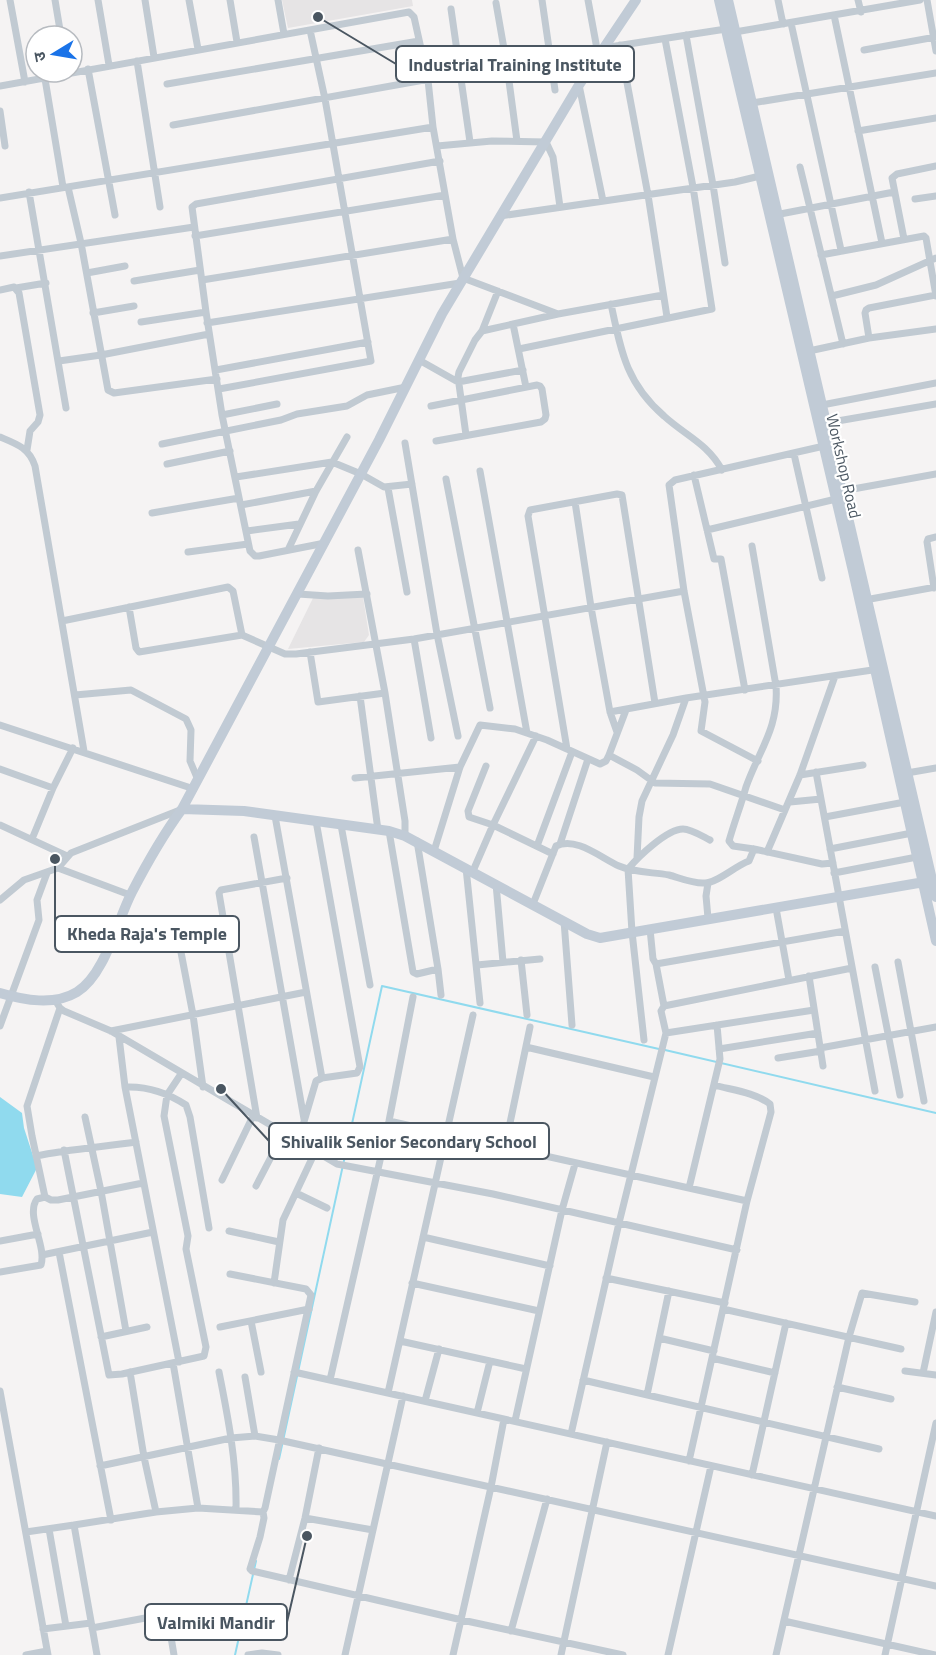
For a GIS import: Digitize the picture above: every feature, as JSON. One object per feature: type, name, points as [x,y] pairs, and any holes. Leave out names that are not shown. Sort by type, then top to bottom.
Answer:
[{"type":"main road","points":[[5,994],[58,1004],[91,979],[130,895],[163,837],[183,809],[462,281],[600,48],[636,0]]},
{"type":"main road","name":"Workshop Road","points":[[719,0],[731,31],[752,104],[824,446],[839,495]]},
{"type":"main road","name":"Workshop Road","points":[[728,0],[731,31],[760,176],[774,215],[809,351],[826,423],[839,495],[907,773],[930,881],[936,940]]},
{"type":"main road","name":"Workshop Road","points":[[880,669],[917,857],[936,897]]},
{"type":"main road","points":[[183,809],[244,811],[405,836],[587,934],[600,938],[930,881]]},
{"type":"street","points":[[10,0],[24,77]]},
{"type":"street","points":[[55,0],[59,24]]},
{"type":"street","points":[[98,0],[109,65]]},
{"type":"street","points":[[145,0],[154,57]]},
{"type":"street","points":[[189,0],[198,49]]},
{"type":"street","points":[[230,0],[237,42]]},
{"type":"street","points":[[278,0],[284,34]]},
{"type":"street","points":[[542,0],[555,90]]},
{"type":"street","points":[[588,0],[600,48]]},
{"type":"street","points":[[778,0],[783,24]]},
{"type":"street","points":[[858,0],[861,12]]},
{"type":"street","points":[[173,125],[600,48],[783,24],[920,0]]},
{"type":"street","points":[[927,0],[936,51]]},
{"type":"street","points":[[496,3],[517,141]]},
{"type":"street","points":[[450,9],[470,142]]},
{"type":"street","points":[[84,70],[408,12],[414,17],[428,80],[433,127],[462,281]]},
{"type":"street","points":[[834,15],[882,243]]},
{"type":"street","points":[[791,22],[841,250]]},
{"type":"street","points":[[219,389],[371,361],[331,144],[325,99],[310,30]]},
{"type":"street","points":[[686,35],[714,185],[725,263]]},
{"type":"street","points":[[864,50],[935,37]]},
{"type":"street","points":[[519,349],[712,309],[693,187],[665,39]]},
{"type":"street","points":[[167,84],[419,41]]},
{"type":"street","points":[[620,45],[648,195],[667,317]]},
{"type":"street","points":[[137,61],[160,207]]},
{"type":"street","points":[[88,69],[115,215]]},
{"type":"street","points":[[752,104],[936,73]]},
{"type":"street","points":[[0,86],[24,82]]},
{"type":"street","points":[[46,84],[65,187],[81,243],[107,386],[111,393],[217,379]]},
{"type":"street","points":[[579,85],[603,201]]},
{"type":"street","points":[[0,111],[5,146]]},
{"type":"street","points":[[858,131],[936,118]]},
{"type":"street","points":[[0,198],[433,127]]},
{"type":"street","points":[[437,146],[470,142],[546,142],[553,157],[560,207]]},
{"type":"street","points":[[325,543],[255,556],[252,554],[248,544],[222,414],[191,209],[196,204],[440,161]]},
{"type":"street","points":[[904,239],[892,181],[893,176],[936,166]]},
{"type":"street","points":[[800,167],[843,344]]},
{"type":"street","points":[[500,216],[714,185],[760,176]]},
{"type":"street","points":[[29,192],[66,408]]},
{"type":"street","points":[[774,215],[894,192]]},
{"type":"street","points":[[195,236],[445,195]]},
{"type":"street","points":[[915,199],[936,196]]},
{"type":"street","points":[[0,256],[194,227]]},
{"type":"street","points":[[821,255],[904,239],[924,236],[926,238],[933,260],[936,295],[866,310],[868,338]]},
{"type":"street","points":[[202,280],[453,239]]},
{"type":"street","points":[[832,296],[876,285],[933,260]]},
{"type":"street","points":[[87,273],[125,266]]},
{"type":"street","points":[[134,281],[200,270]]},
{"type":"street","points":[[207,323],[462,281],[498,291],[558,314]]},
{"type":"street","points":[[0,290],[46,283]]},
{"type":"street","points":[[16,288],[40,415],[39,422],[30,431],[27,450]]},
{"type":"street","points":[[466,435],[458,382],[459,372],[482,331],[498,291]]},
{"type":"street","points":[[482,331],[558,314],[663,295]]},
{"type":"street","points":[[611,304],[619,345],[626,364],[645,396],[664,416],[710,451],[722,470]]},
{"type":"street","points":[[93,313],[134,306]]},
{"type":"street","points":[[141,322],[206,312]]},
{"type":"street","points":[[513,324],[526,387]]},
{"type":"street","points":[[809,351],[868,338],[936,328]]},
{"type":"street","points":[[59,361],[209,334]]},
{"type":"street","points":[[216,370],[368,342]]},
{"type":"street","points":[[419,360],[458,382],[523,370]]},
{"type":"street","points":[[822,405],[936,384]]},
{"type":"street","points":[[431,406],[540,386],[545,419],[541,422],[436,441]]},
{"type":"street","points":[[162,444],[281,420],[297,414],[340,408],[367,395],[406,387]]},
{"type":"street","points":[[222,414],[277,404]]},
{"type":"street","points":[[826,423],[936,404]]},
{"type":"street","points":[[0,437],[27,450],[35,466],[84,751]]},
{"type":"street","points":[[288,550],[316,491],[348,437]]},
{"type":"street","points":[[405,443],[437,634],[458,736]]},
{"type":"street","points":[[758,760],[702,732],[704,696],[684,591],[669,484],[675,480],[824,446]]},
{"type":"street","points":[[167,464],[230,451]]},
{"type":"street","points":[[794,454],[822,578]]},
{"type":"street","points":[[236,477],[332,462],[388,488],[412,484]]},
{"type":"street","points":[[480,471],[527,733]]},
{"type":"street","points":[[707,530],[806,506],[839,495],[936,474]]},
{"type":"street","points":[[694,476],[714,559],[721,559],[746,690]]},
{"type":"street","points":[[446,479],[490,708]]},
{"type":"street","points":[[388,488],[407,592]]},
{"type":"street","points":[[152,513],[316,491]]},
{"type":"street","points":[[537,846],[569,750],[529,513],[533,508],[622,495],[655,703]]},
{"type":"street","points":[[575,502],[610,712],[617,732]]},
{"type":"street","points":[[247,531],[299,524]]},
{"type":"street","points":[[864,600],[935,588],[927,542],[928,539],[936,537]]},
{"type":"street","points":[[188,552],[248,544]]},
{"type":"street","points":[[752,546],[776,686],[777,707],[774,722],[744,795],[729,841],[733,846],[822,864],[833,863]]},
{"type":"street","points":[[358,550],[385,693],[406,825],[405,836]]},
{"type":"street","points":[[62,621],[230,588],[235,598],[242,635]]},
{"type":"street","points":[[129,607],[136,648],[139,652],[242,635],[285,654],[376,645],[684,591]]},
{"type":"street","points":[[298,594],[328,596],[367,594]]},
{"type":"street","points":[[414,639],[431,738]]},
{"type":"street","points":[[310,652],[318,702],[385,693]]},
{"type":"street","points":[[610,712],[686,698],[880,669]]},
{"type":"street","points":[[767,852],[790,802],[835,676]]},
{"type":"street","points":[[75,695],[131,690],[186,719],[191,730],[191,765],[196,784]]},
{"type":"street","points":[[360,696],[370,776],[413,972],[417,974],[438,969]]},
{"type":"street","points":[[637,858],[640,808],[650,781],[673,735],[686,698]]},
{"type":"street","points":[[434,851],[460,767],[480,724],[501,726],[536,736],[600,764],[609,755],[626,710]]},
{"type":"street","points":[[0,725],[196,784]]},
{"type":"street","points":[[480,1003],[470,869],[536,736]]},
{"type":"street","points":[[32,839],[53,788],[73,748]]},
{"type":"street","points":[[609,755],[637,770],[650,781],[659,784],[710,784],[785,810]]},
{"type":"street","points":[[533,904],[556,846],[560,844],[588,759]]},
{"type":"street","points":[[800,775],[863,765]]},
{"type":"street","points":[[486,766],[468,814],[471,818],[493,825],[553,854]]},
{"type":"street","points":[[355,778],[460,767]]},
{"type":"street","points":[[907,773],[936,768]]},
{"type":"street","points":[[0,769],[53,788]]},
{"type":"street","points":[[816,772],[874,1091]]},
{"type":"street","points":[[790,802],[821,799]]},
{"type":"street","points":[[825,818],[905,802]]},
{"type":"street","points":[[0,900],[24,880],[58,868],[66,856],[183,809]]},
{"type":"street","points":[[275,816],[322,1078]]},
{"type":"street","points":[[298,1142],[313,1085],[322,1078],[355,1074],[360,1066],[316,821]]},
{"type":"street","points":[[0,825],[66,856]]},
{"type":"street","points":[[341,825],[370,985]]},
{"type":"street","points":[[644,1040],[632,932],[628,869],[637,858],[676,830],[688,830],[710,840]]},
{"type":"street","points":[[830,849],[912,833]]},
{"type":"street","points":[[254,837],[305,1121]]},
{"type":"street","points":[[417,841],[441,995]]},
{"type":"street","points":[[560,844],[572,844],[583,848],[628,869],[708,884],[736,866],[749,861],[754,849]]},
{"type":"street","points":[[834,873],[917,857]]},
{"type":"street","points":[[58,868],[130,895]]},
{"type":"street","points":[[0,1026],[5,994],[39,920],[37,900],[47,873]]},
{"type":"street","points":[[222,1180],[255,1117],[219,892],[287,878]]},
{"type":"street","points":[[496,884],[503,962]]},
{"type":"street","points":[[708,884],[706,896],[708,918]]},
{"type":"street","points":[[776,908],[789,980]]},
{"type":"street","points":[[564,921],[572,1025]]},
{"type":"street","points":[[571,1434],[619,1223],[666,1033],[661,1011],[664,1006],[653,959],[650,929]]},
{"type":"street","points":[[115,930],[144,940],[169,940],[180,947],[203,1087]]},
{"type":"street","points":[[656,964],[845,931]]},
{"type":"street","points":[[477,965],[540,959]]},
{"type":"street","points":[[521,960],[527,1015]]},
{"type":"street","points":[[898,962],[924,1101]]},
{"type":"street","points":[[875,967],[900,1095]]},
{"type":"street","points":[[664,1006],[852,968]]},
{"type":"street","points":[[808,976],[823,1066]]},
{"type":"street","points":[[111,1031],[306,992]]},
{"type":"street","points":[[330,1380],[389,1120],[413,997]]},
{"type":"street","points":[[45,1197],[27,1106],[58,1004],[111,1031],[283,1134],[344,1166],[562,1210],[736,1250]]},
{"type":"street","points":[[666,1033],[814,1010]]},
{"type":"street","points":[[388,1393],[472,1015]]},
{"type":"street","points":[[689,1188],[719,1062],[717,1025]]},
{"type":"street","points":[[505,1147],[530,1027]]},
{"type":"street","points":[[778,1058],[936,1027]]},
{"type":"street","points":[[719,1049],[818,1033]]},
{"type":"street","points":[[119,1037],[125,1087],[176,1362],[187,1448],[198,1508]]},
{"type":"street","points":[[526,1047],[654,1077]]},
{"type":"street","points":[[64,1150],[109,1375],[204,1356],[207,1351],[186,1252],[188,1236],[164,1109],[167,1095],[181,1074]]},
{"type":"street","points":[[689,1461],[747,1201],[771,1112],[770,1104],[751,1094],[714,1085]]},
{"type":"street","points":[[125,1087],[144,1087],[167,1095],[184,1104],[189,1112],[209,1228]]},
{"type":"street","points":[[85,1117],[101,1191],[126,1332]]},
{"type":"street","points":[[389,1120],[446,1135],[747,1201]]},
{"type":"street","points":[[256,1186],[283,1134]]},
{"type":"street","points":[[36,1156],[64,1150],[92,1149],[136,1142]]},
{"type":"street","points":[[274,1283],[283,1220],[315,1152]]},
{"type":"street","points":[[514,1421],[562,1210],[575,1164]]},
{"type":"street","points":[[0,1272],[40,1266],[42,1263],[33,1205],[37,1199],[74,1197],[143,1183]]},
{"type":"street","points":[[296,1193],[327,1208]]},
{"type":"street","points":[[229,1231],[279,1242]]},
{"type":"street","points":[[42,1255],[153,1232]]},
{"type":"street","points":[[0,1241],[38,1234]]},
{"type":"street","points":[[423,1237],[550,1266]]},
{"type":"street","points":[[59,1252],[111,1520]]},
{"type":"street","points":[[230,1274],[308,1290],[311,1297],[282,1440],[250,1569],[462,1620],[623,1655]]},
{"type":"street","points":[[606,1278],[669,1291],[786,1323],[901,1349]]},
{"type":"street","points":[[412,1283],[539,1311]]},
{"type":"street","points":[[647,1395],[669,1291]]},
{"type":"street","points":[[777,1655],[837,1387],[862,1293],[915,1302]]},
{"type":"street","points":[[220,1327],[309,1309]]},
{"type":"street","points":[[922,1373],[936,1312]]},
{"type":"street","points":[[251,1320],[261,1372]]},
{"type":"street","points":[[752,1475],[786,1323]]},
{"type":"street","points":[[101,1337],[147,1327]]},
{"type":"street","points":[[659,1338],[775,1373]]},
{"type":"street","points":[[400,1341],[526,1369]]},
{"type":"street","points":[[425,1401],[439,1349]]},
{"type":"street","points":[[477,1413],[490,1361]]},
{"type":"street","points":[[905,1371],[936,1375]]},
{"type":"street","points":[[130,1372],[156,1512]]},
{"type":"street","points":[[219,1372],[231,1438],[237,1488],[236,1509]]},
{"type":"street","points":[[296,1372],[936,1516]]},
{"type":"street","points":[[245,1377],[255,1436]]},
{"type":"street","points":[[583,1380],[879,1449]]},
{"type":"street","points":[[837,1387],[891,1399]]},
{"type":"street","points":[[0,1391],[48,1653],[26,1655]]},
{"type":"street","points":[[345,1655],[404,1396]]},
{"type":"street","points":[[453,1655],[504,1419]]},
{"type":"street","points":[[885,1655],[936,1423]]},
{"type":"street","points":[[100,1466],[231,1438],[255,1436],[388,1463],[936,1586]]},
{"type":"street","points":[[561,1655],[607,1442]]},
{"type":"street","points":[[289,1580],[305,1518],[319,1448]]},
{"type":"street","points":[[668,1655],[711,1466]]},
{"type":"street","points":[[511,1631],[547,1499]]},
{"type":"street","points":[[26,1532],[156,1512],[198,1508],[263,1512]]},
{"type":"street","points":[[305,1518],[373,1530]]},
{"type":"street","points":[[74,1525],[97,1655]]},
{"type":"street","points":[[48,1528],[66,1626]]},
{"type":"street","points":[[43,1629],[160,1616],[166,1619],[169,1625],[174,1655]]},
{"type":"street","points":[[784,1621],[935,1655]]},
{"type":"street","points":[[248,1655],[265,1653],[278,1655]]},
{"type":"shaded area","points":[[282,0],[412,0],[413,6],[288,28]]},
{"type":"shaded area","points":[[314,596],[363,597],[369,635],[364,642],[288,649]]},
{"type":"water","points":[[0,1097],[22,1113],[24,1128],[37,1168],[22,1197],[0,1194]]},
{"type":"waterway","points":[[279,1459],[382,986],[659,1049]]},
{"type":"waterway","points":[[665,1050],[936,1113]]},
{"type":"waterway","points":[[235,1655],[256,1561]]},
{"type":"place","name":"Industrial Training Institute","points":[[318,17]]},
{"type":"place","name":"Kheda Raja's Temple","points":[[55,859]]},
{"type":"place","name":"Shivalik Senior Secondary School","points":[[221,1089]]},
{"type":"place","name":"Valmiki Mandir","points":[[307,1536]]}]
